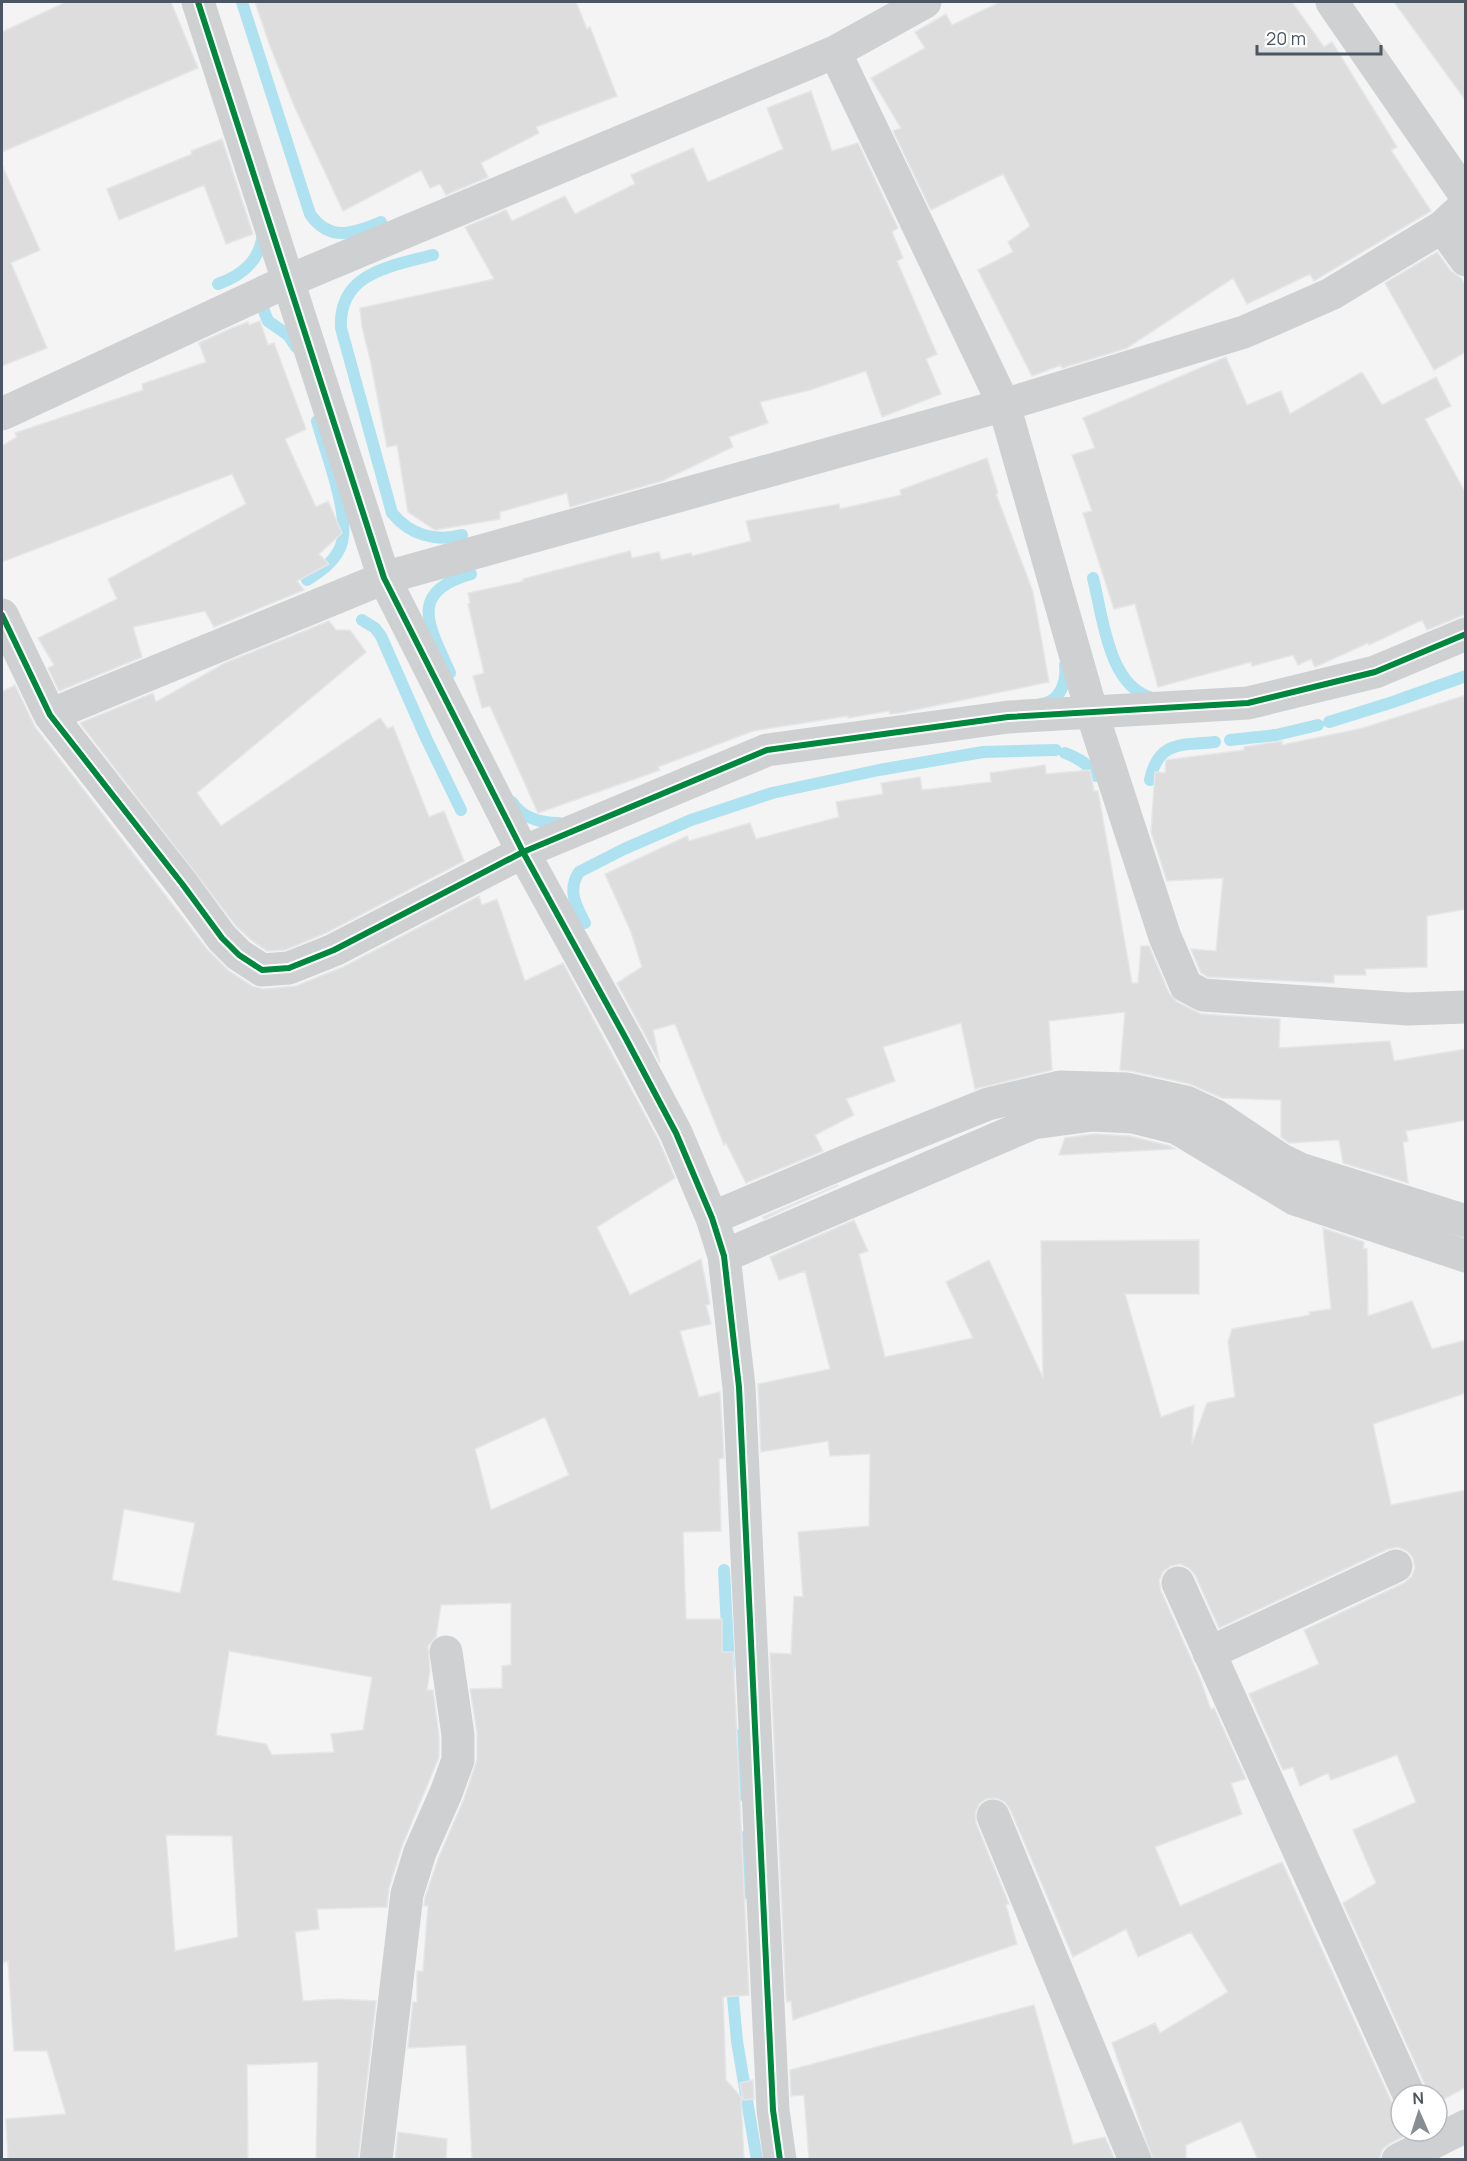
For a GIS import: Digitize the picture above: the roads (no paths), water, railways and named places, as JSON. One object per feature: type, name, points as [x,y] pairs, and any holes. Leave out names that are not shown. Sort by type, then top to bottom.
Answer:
[{"type":"street","points":[[198,2],[384,578],[523,852],[676,1133],[712,1218],[724,1256],[739,1388],[773,2110],[780,2160]]},
{"type":"street","points":[[2,414],[288,281],[835,52],[926,2]]},
{"type":"street","points":[[1332,2],[1466,196]]},
{"type":"street","points":[[835,52],[1004,405],[1092,713],[1169,947],[1186,986],[1203,995],[1408,1009],[1466,1007]]},
{"type":"street","points":[[50,715],[384,578],[1004,405],[1244,332],[1331,294],[1454,216],[1466,260]]},
{"type":"street","points":[[2,615],[50,715],[222,938],[239,955],[262,970],[289,968],[334,950],[523,852],[767,750],[1008,717],[1248,703],[1375,672],[1466,634]]},
{"type":"street","points":[[712,1218],[988,1104],[1060,1087],[1091,1086],[1127,1089],[1186,1102],[1216,1116],[1280,1159],[1300,1169],[1466,1221]]},
{"type":"street","points":[[724,1256],[1033,1123],[1093,1115],[1133,1117],[1177,1128],[1294,1199],[1466,1256]]},
{"type":"street","points":[[1209,1653],[1396,1566]]},
{"type":"street","points":[[1178,1583],[1404,2083]]},
{"type":"street","points":[[376,2160],[407,1894],[420,1852],[458,1760],[458,1735],[446,1652]]},
{"type":"street","points":[[993,1816],[1135,2160]]},
{"type":"street","points":[[1449,2131],[1466,2126]]},
{"type":"street","points":[[1398,2160],[1420,2143]]},
{"type":"waterway","points":[[242,2],[310,214],[318,223],[334,232],[352,232],[381,222]]},
{"type":"waterway","points":[[218,284],[235,276],[249,265],[259,251],[263,232]]},
{"type":"waterway","points":[[433,255],[385,268],[358,284],[348,295],[342,310],[341,328],[392,513],[407,527],[424,535],[442,538],[462,535]]},
{"type":"waterway","points":[[264,311],[268,321],[288,335],[296,347]]},
{"type":"waterway","points":[[307,580],[334,558],[343,536],[341,504],[317,421]]},
{"type":"waterway","points":[[450,673],[431,626],[429,613],[431,601],[437,591],[471,574]]},
{"type":"waterway","points":[[1093,578],[1105,630],[1117,665],[1126,680],[1138,691],[1153,698]]},
{"type":"waterway","points":[[362,620],[375,628],[381,636],[461,810]]},
{"type":"waterway","points":[[1041,704],[1053,699],[1061,690],[1065,678],[1065,665]]},
{"type":"waterway","points":[[1329,722],[1466,676]]},
{"type":"waterway","points":[[1230,740],[1276,735],[1318,725]]},
{"type":"waterway","points":[[1150,780],[1154,767],[1165,752],[1182,745],[1215,742]]},
{"type":"waterway","points":[[585,923],[573,892],[575,879],[579,872],[624,849],[691,820],[772,793],[879,770],[983,752],[1056,750]]},
{"type":"waterway","points":[[1065,753],[1083,762],[1096,776]]},
{"type":"waterway","points":[[512,802],[527,816],[545,822],[559,823]]},
{"type":"waterway","points":[[724,1570],[729,1667]]},
{"type":"waterway","points":[[736,1735],[743,1795]]},
{"type":"waterway","points":[[743,1894],[744,1837]]},
{"type":"waterway","points":[[733,1998],[737,2041],[757,2160]]}]
